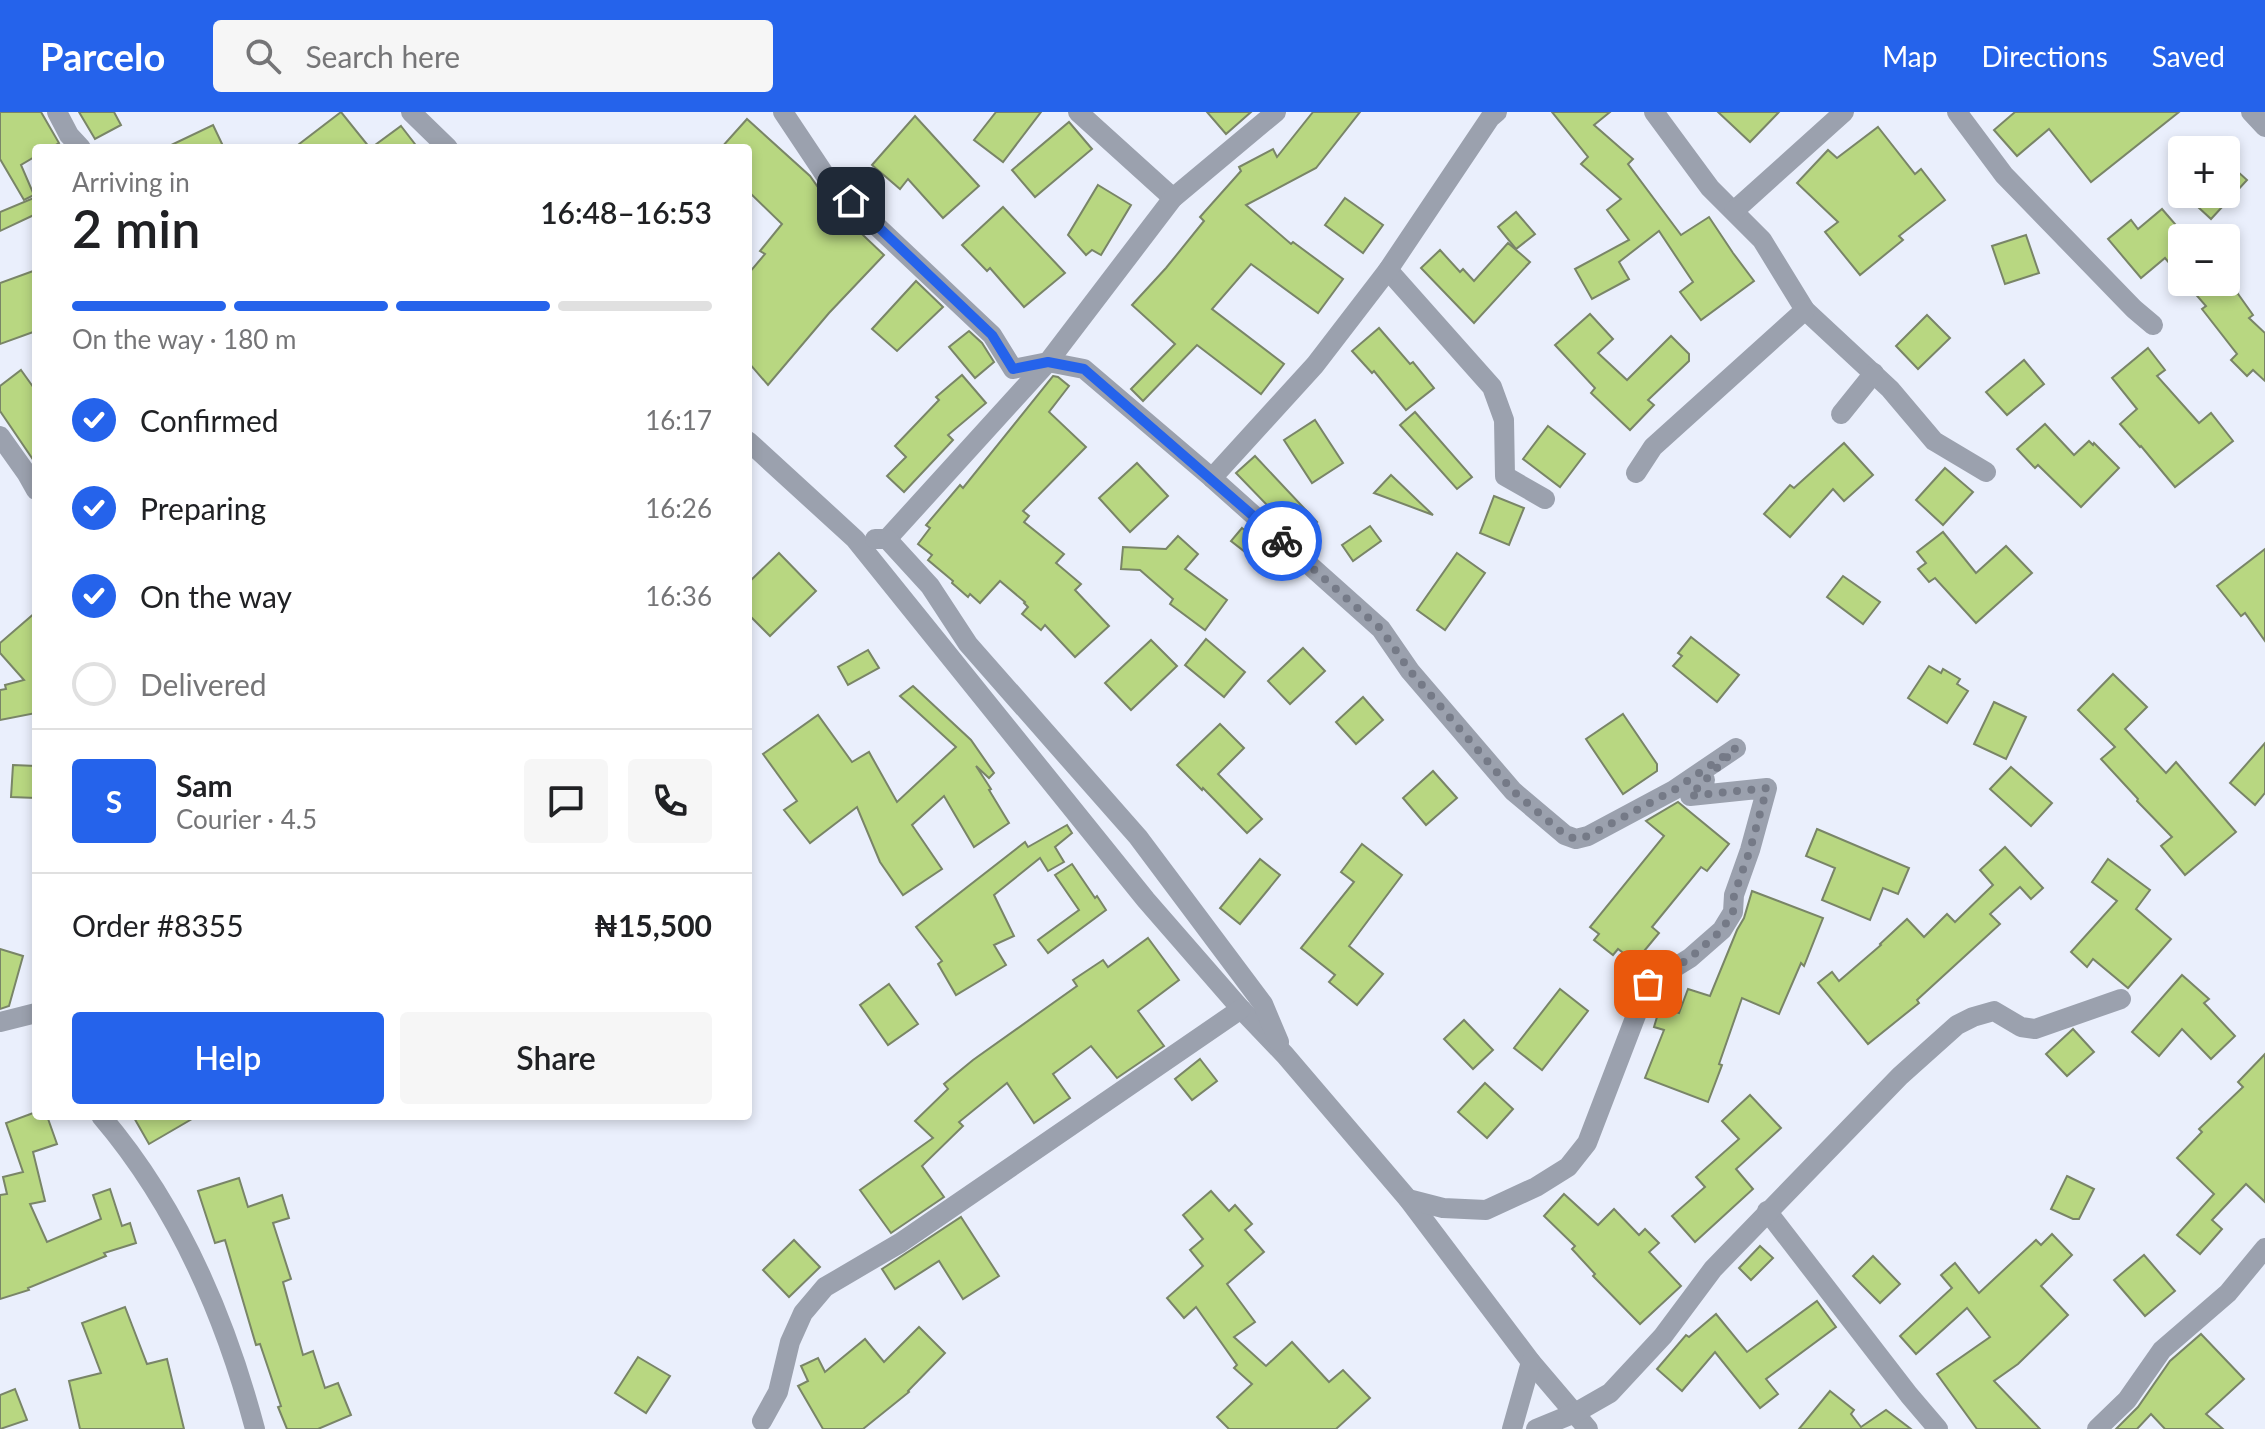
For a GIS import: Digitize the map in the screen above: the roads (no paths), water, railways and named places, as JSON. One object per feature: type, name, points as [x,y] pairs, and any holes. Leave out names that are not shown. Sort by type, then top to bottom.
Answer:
[{"type":"street","points":[[57,112],[77,144]]},
{"type":"street","points":[[411,112],[444,144]]},
{"type":"street","points":[[783,112],[829,181],[992,335],[1013,369],[1048,362],[1084,369],[1381,629],[1410,671],[1513,791],[1565,835],[1576,839],[1588,836],[1674,790],[1736,748],[1690,796],[1767,788],[1734,895],[1733,912],[1722,930],[1690,958],[1648,984],[1587,1143],[1568,1167],[1536,1187],[1486,1210],[1443,1208],[1408,1199]]},
{"type":"street","points":[[1078,112],[1173,198]]},
{"type":"street","points":[[887,539],[1048,362],[1173,198],[1276,112]]},
{"type":"street","points":[[1212,478],[1315,365],[1388,270],[1497,112]]},
{"type":"street","points":[[1654,112],[1710,188],[1762,240],[1805,310],[1890,389],[1934,441],[1986,472]]},
{"type":"street","points":[[1734,211],[1844,112]]},
{"type":"street","points":[[2251,112],[2265,127]]},
{"type":"street","points":[[1968,116],[2004,175],[2153,325]]},
{"type":"street","points":[[1388,270],[1492,387],[1504,420],[1505,476],[1545,499]]},
{"type":"street","points":[[1636,473],[1653,447],[1805,310]]},
{"type":"street","points":[[1841,414],[1874,373]]},
{"type":"street","points":[[0,436],[32,483]]},
{"type":"street","points":[[752,445],[855,539],[1146,900],[1408,1199],[1531,1362],[1581,1421]]},
{"type":"street","points":[[855,539],[887,539],[930,586],[968,644],[1138,837],[1263,1004],[1285,1055]]},
{"type":"street","points":[[1536,1429],[1581,1421],[1663,1336],[1713,1269],[1767,1211],[1900,1076],[1957,1025],[1994,1011],[2021,1027],[2035,1029],[2121,999]]},
{"type":"street","points":[[762,1421],[778,1392],[790,1342],[803,1313],[825,1287],[913,1234],[1241,1009]]},
{"type":"street","points":[[0,1022],[32,1014]]},
{"type":"street","points":[[104,1120],[124,1143],[201,1271],[242,1379],[255,1429]]},
{"type":"street","points":[[1767,1211],[1938,1429]]},
{"type":"street","points":[[2097,1429],[2127,1400],[2162,1350],[2228,1293],[2265,1248]]},
{"type":"street","points":[[1512,1429],[1531,1362]]}]
